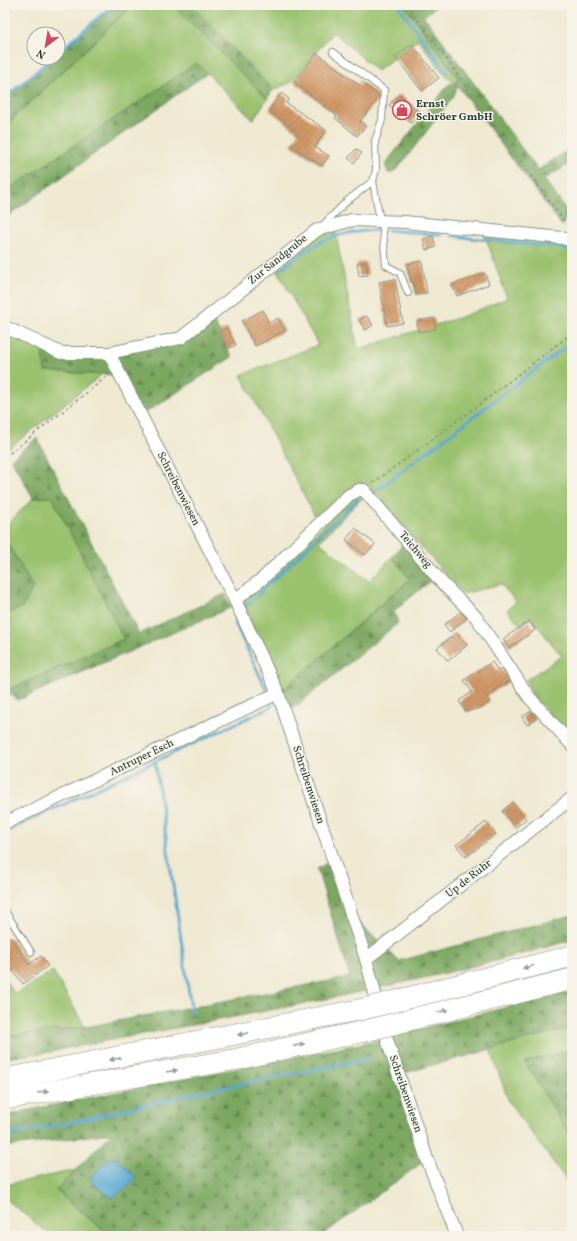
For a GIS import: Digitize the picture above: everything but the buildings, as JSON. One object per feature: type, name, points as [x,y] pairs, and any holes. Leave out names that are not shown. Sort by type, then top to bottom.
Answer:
[{"type":"highway","points":[[5,1079],[233,1036],[363,1009],[572,956]]},
{"type":"highway","points":[[5,1099],[238,1060],[369,1030],[572,979]]},
{"type":"street","name":"Zur Sandgrube","points":[[5,327],[61,353],[109,353],[182,338],[319,229],[348,221],[405,222],[546,236],[572,241]]},
{"type":"street","name":"Schreibenwiesen","points":[[109,353],[235,600],[278,693],[366,959],[388,1043],[427,1159],[457,1236]]},
{"type":"street","points":[[235,600],[268,573],[349,495],[359,490],[364,490]]},
{"type":"street","name":"Teichweg","points":[[364,490],[442,582],[476,616],[529,697],[572,745]]},
{"type":"street","name":"Antruper Esch","points":[[5,823],[278,693]]},
{"type":"street","name":"Up de Ruhr","points":[[366,959],[572,798]]},
{"type":"lane","points":[[333,52],[384,90],[382,120],[375,141],[376,170],[373,181],[381,221],[386,265],[400,272],[408,293]]},
{"type":"lane","points":[[319,229],[340,208],[373,181]]},
{"type":"lane","points":[[340,208],[348,221]]},
{"type":"lane","points":[[5,912],[31,952]]},
{"type":"path","points":[[407,5],[572,233]]},
{"type":"path","points":[[364,490],[410,457],[572,333]]},
{"type":"path","points":[[5,457],[117,369]]},
{"type":"green space","points":[[111,5],[133,5],[5,126],[5,99],[42,66],[66,66],[66,45]]},
{"type":"green space","points":[[133,5],[173,5],[267,99],[253,120],[197,63],[5,192],[5,126]]},
{"type":"green space","points":[[173,5],[191,5],[273,90],[267,99]]},
{"type":"green space","points":[[191,5],[404,5],[458,78],[456,84],[446,77],[418,39],[377,71],[333,32],[292,82],[273,90]]},
{"type":"green space","points":[[404,5],[438,5],[424,16],[538,170],[572,147],[572,162],[544,179],[569,214],[562,226],[458,86],[453,97],[399,167],[392,173],[388,173],[385,164],[449,84],[456,84],[458,78]]},
{"type":"green space","points":[[197,63],[207,73],[5,218],[5,192]]},
{"type":"green space","points":[[335,229],[358,349],[464,316],[507,298],[485,235],[560,242],[572,246],[572,739],[533,696],[526,680],[562,656],[530,617],[520,625],[507,610],[516,602],[501,584],[463,594],[370,489],[358,484],[317,520],[241,375],[318,345],[277,270],[318,235]]},
{"type":"green space","points":[[212,318],[232,357],[145,413],[115,375],[45,371],[42,347],[63,357],[182,341]]},
{"type":"green space","points":[[5,332],[42,347],[45,371],[101,375],[6,451],[5,448]]},
{"type":"green space","points":[[37,438],[139,634],[225,594],[232,607],[18,700],[6,691],[124,639],[52,497],[33,498],[11,459]]},
{"type":"green space","points":[[364,496],[319,542],[369,581],[392,557],[410,579],[283,690],[241,602],[352,499]]},
{"type":"green space","points":[[52,497],[124,639],[5,691],[5,616],[23,606],[33,587],[5,539],[5,527],[33,498]]},
{"type":"green space","points":[[5,539],[33,587],[23,606],[5,616]]},
{"type":"green space","points":[[404,543],[434,578],[394,611],[398,623],[289,712],[283,690],[410,579],[392,557]]},
{"type":"green space","points":[[327,863],[342,906],[399,961],[572,915],[572,940],[507,958],[375,989],[43,1053],[5,1058],[5,1036],[85,1027],[350,977],[317,869]]},
{"type":"green space","points":[[53,971],[85,1027],[5,1036],[5,980],[15,994]]},
{"type":"green space","points":[[572,991],[572,1027],[401,1074],[430,1157],[321,1236],[110,1236],[56,1190],[112,1133],[5,1147],[5,1116],[38,1108],[355,1045]],"holes":[[[117,1159],[127,1188],[112,1198],[90,1178]]]},
{"type":"green space","points":[[572,1027],[572,1050],[525,1062],[572,1139],[572,1188],[509,1102],[490,1049]]},
{"type":"green space","points":[[572,1050],[572,1139],[525,1062]]},
{"type":"green space","points":[[76,1170],[56,1191],[110,1236],[51,1236],[5,1198],[5,1185]]},
{"type":"water","points":[[110,1158],[117,1159],[136,1177],[127,1188],[112,1198],[95,1185],[90,1178]]},
{"type":"waterway","points":[[66,46],[113,5]]},
{"type":"waterway","points":[[398,5],[447,73]]},
{"type":"waterway","points":[[5,98],[43,66]]},
{"type":"waterway","points":[[281,269],[304,252],[325,240],[348,233],[377,230]]},
{"type":"waterway","points":[[388,230],[441,235]]},
{"type":"waterway","points":[[452,236],[561,248],[572,251]]},
{"type":"waterway","points":[[373,493],[572,342]]},
{"type":"waterway","points":[[245,607],[359,498]]},
{"type":"waterway","points":[[237,615],[235,623],[267,691]]},
{"type":"waterway","points":[[5,832],[271,707],[272,703]]},
{"type":"waterway","points":[[155,762],[192,1014]]},
{"type":"waterway","points":[[5,1136],[74,1122],[202,1092],[370,1059]]},
{"type":"place","name":"Ernst Schröer GmbH","points":[[402,110]]}]
